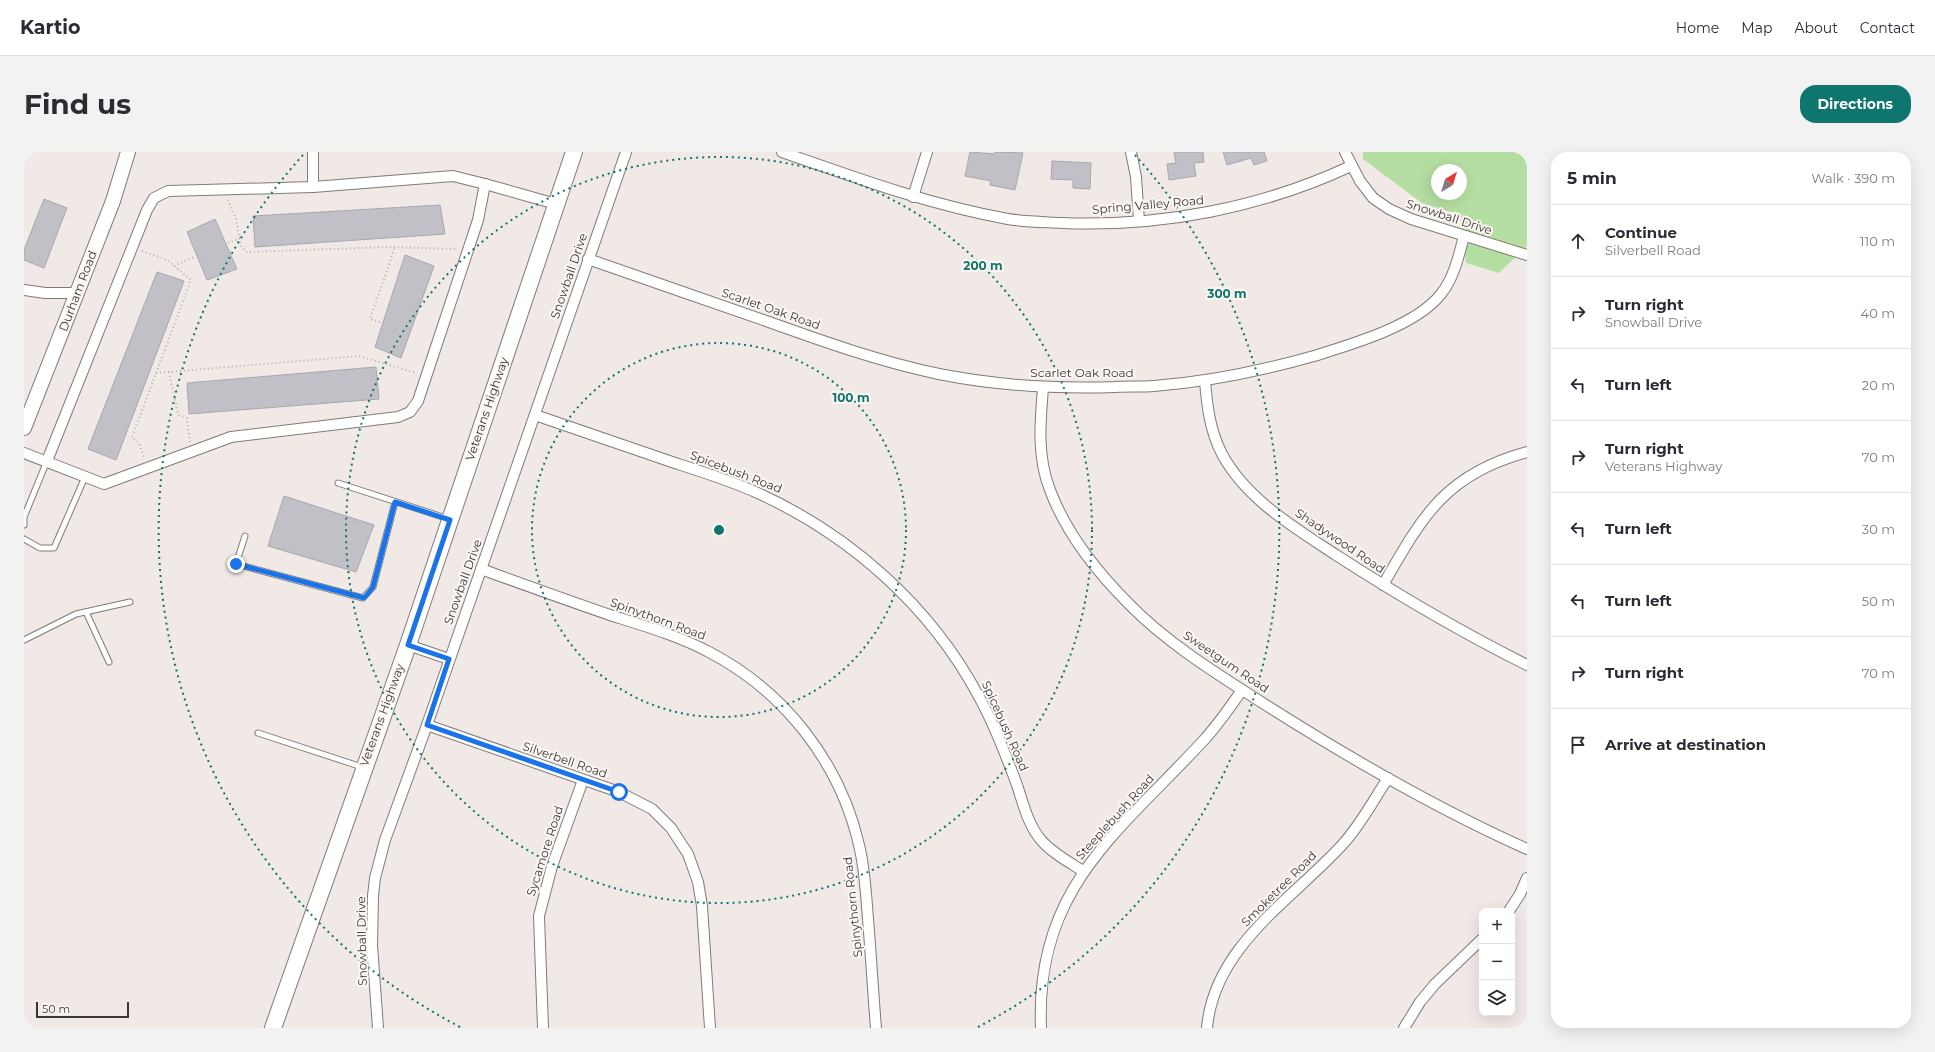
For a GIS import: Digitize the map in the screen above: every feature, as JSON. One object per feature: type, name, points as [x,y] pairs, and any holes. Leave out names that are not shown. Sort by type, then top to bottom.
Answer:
[{"type":"main road","name":"Durham Road","points":[[24,428],[112,201],[128,152]]},
{"type":"main road","name":"Veterans Highway","points":[[273,1028],[363,768],[408,645],[574,152]]},
{"type":"street","points":[[313,152],[313,187]]},
{"type":"street","name":"Snowball Drive","points":[[378,1028],[372,945],[373,896],[375,878],[385,840],[482,569],[626,152]]},
{"type":"street","name":"Spring Valley Road","points":[[782,152],[913,197],[943,205],[1010,219],[1099,224],[1171,218],[1224,210],[1253,202],[1328,176],[1351,166]]},
{"type":"street","points":[[913,197],[927,152]]},
{"type":"street","points":[[1131,152],[1136,177],[1139,221]]},
{"type":"street","name":"Snowball Drive","points":[[1345,152],[1351,166],[1373,198],[1389,209],[1411,219],[1527,255]]},
{"type":"street","points":[[46,461],[147,210],[154,198],[168,191],[313,187],[453,176],[556,204]]},
{"type":"street","points":[[24,453],[104,484],[231,437],[398,417],[410,412],[418,401],[478,220],[485,184]]},
{"type":"street","name":"Scarlet Oak Road","points":[[588,259],[864,355],[937,373],[971,380],[1043,388],[1151,386],[1205,381],[1292,362],[1326,352],[1397,326],[1418,315],[1441,294],[1449,282],[1464,236]]},
{"type":"street","points":[[24,290],[45,293],[77,292]]},
{"type":"street","name":"Shadywood Road","points":[[1205,381],[1207,409],[1212,432],[1221,453],[1231,468],[1260,501],[1310,538],[1383,585],[1473,638],[1527,665]]},
{"type":"street","name":"Sweetgum Road","points":[[1043,388],[1040,445],[1042,465],[1049,490],[1057,508],[1072,534],[1107,580],[1130,605],[1181,647],[1242,690],[1312,735],[1463,819],[1527,849]]},
{"type":"street","name":"Spicebush Road","points":[[535,415],[759,493],[818,525],[871,564],[895,585],[929,622],[953,654],[978,695],[1016,784],[1027,816],[1040,839],[1054,852],[1083,872]]},
{"type":"street","points":[[1383,585],[1414,531],[1441,498],[1461,481],[1482,468],[1527,452]]},
{"type":"street","name":"Spinythorn Road","points":[[482,569],[669,635],[707,651],[748,676],[791,715],[830,768],[844,795],[857,838],[865,876],[876,1028]]},
{"type":"street","points":[[408,645],[449,659]]},
{"type":"street","name":"Steeplebush Road","points":[[1042,1028],[1042,977],[1047,952],[1062,908],[1083,872],[1110,838],[1204,740],[1242,690]]},
{"type":"street","name":"Silverbell Road","points":[[427,725],[619,792],[652,809],[671,828],[688,854],[698,882],[702,906],[710,1028]]},
{"type":"street","name":"Smoketree Road","points":[[1207,1028],[1209,1010],[1214,992],[1228,965],[1244,941],[1342,844],[1360,822],[1388,778]]},
{"type":"street","name":"Sycamore Road","points":[[543,1028],[539,916],[552,866],[583,780]]},
{"type":"street","points":[[1511,908],[1520,894],[1527,878]]},
{"type":"street","points":[[1404,1028],[1420,1002],[1435,984],[1479,942]]},
{"type":"lane","points":[[24,525],[24,517],[46,461]]},
{"type":"lane","points":[[24,539],[40,548],[54,548],[85,477]]},
{"type":"lane","points":[[338,482],[450,520]]},
{"type":"lane","points":[[245,536],[236,564],[364,598],[373,587],[395,502]]},
{"type":"lane","points":[[24,640],[76,614],[130,602]]},
{"type":"lane","points":[[86,612],[109,662]]},
{"type":"lane","points":[[258,733],[363,768]]},
{"type":"path","points":[[225,189],[236,219],[242,247],[247,252],[328,248],[395,247],[454,248],[467,252]]},
{"type":"path","points":[[228,243],[240,238]]},
{"type":"path","points":[[132,247],[167,260],[191,280],[132,437],[141,447],[146,468]]},
{"type":"path","points":[[380,322],[370,319],[395,247]]},
{"type":"path","points":[[174,266],[194,257]]},
{"type":"path","points":[[156,373],[359,356],[426,376]]},
{"type":"path","points":[[169,372],[177,410],[179,415],[187,418],[188,437],[193,451]]},
{"type":"green space","points":[[1363,152],[1527,152],[1527,246],[1499,273],[1466,263],[1461,215],[1422,203],[1363,159]]},
{"type":"building","points":[[970,152],[995,154],[995,152],[1023,153],[1015,190],[990,185],[991,181],[965,176]]},
{"type":"building","points":[[1174,152],[1203,152],[1204,162],[1194,163],[1196,176],[1169,180],[1167,164],[1176,163]]},
{"type":"building","points":[[1223,152],[1264,152],[1267,161],[1254,165],[1251,158],[1227,165]]},
{"type":"building","points":[[1052,161],[1091,163],[1090,189],[1073,188],[1073,180],[1051,179]]},
{"type":"building","points":[[44,199],[67,208],[44,268],[24,260],[24,250]]},
{"type":"building","points":[[440,205],[445,234],[255,247],[253,216]]},
{"type":"building","points":[[215,219],[237,269],[207,280],[187,232]]},
{"type":"building","points":[[405,255],[434,266],[401,358],[375,347]]},
{"type":"building","points":[[157,272],[184,281],[116,460],[88,449]]},
{"type":"building","points":[[376,367],[379,399],[189,414],[187,383]]},
{"type":"building","points":[[284,496],[374,525],[356,572],[268,546]]},
{"type":"route","points":[[236,564],[364,598],[373,587],[395,502],[450,520],[408,645],[449,659],[427,725],[619,792]]}]
